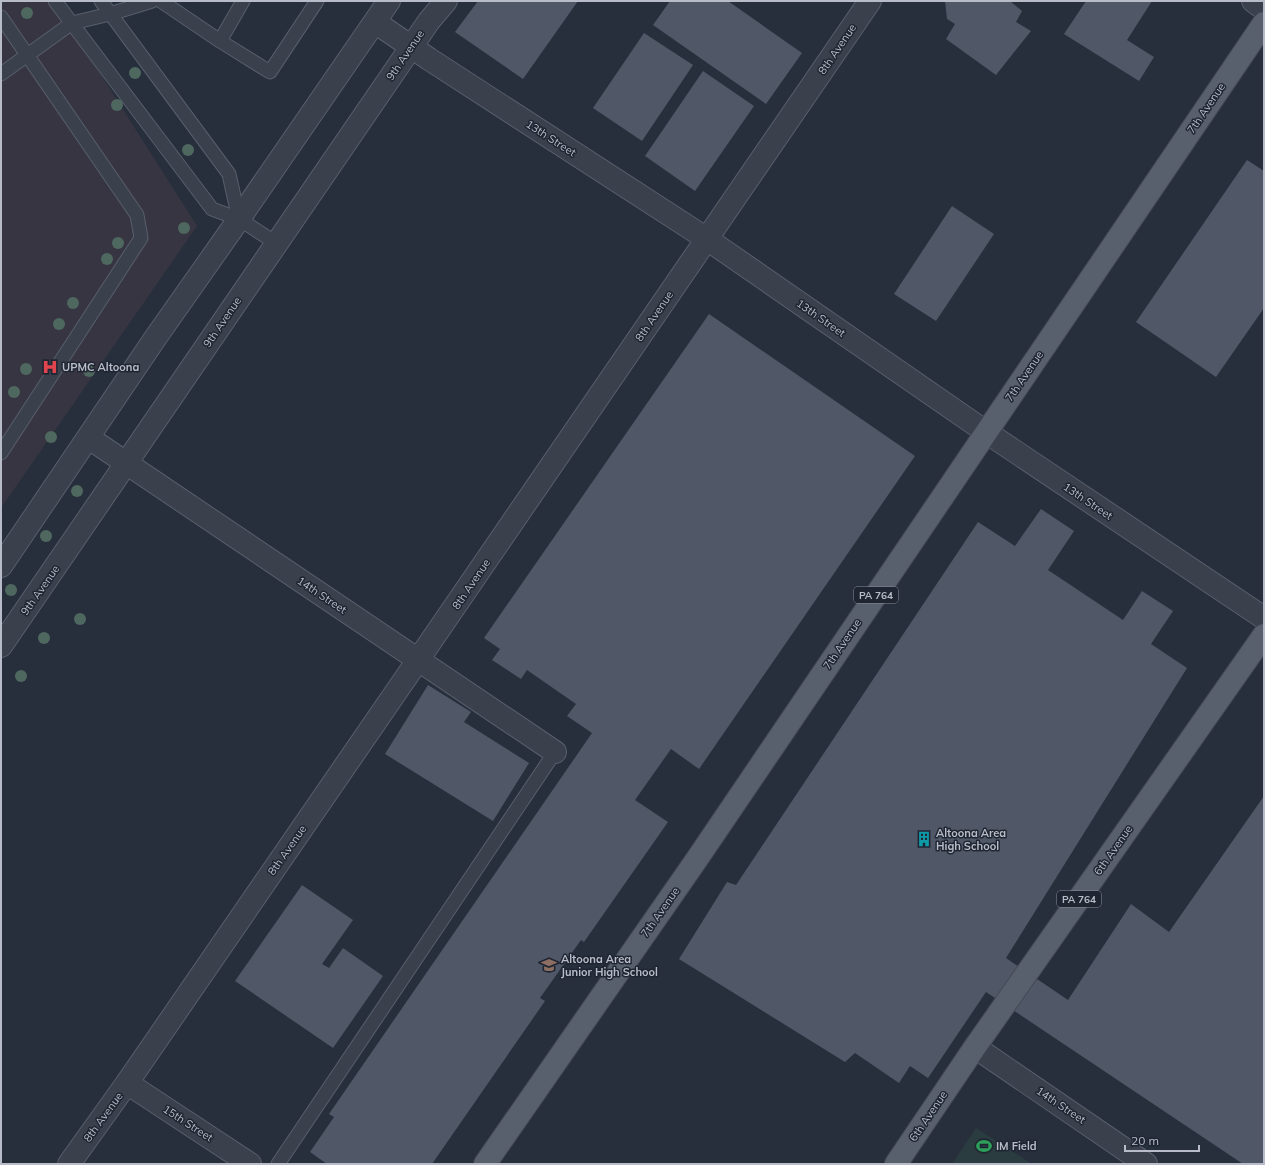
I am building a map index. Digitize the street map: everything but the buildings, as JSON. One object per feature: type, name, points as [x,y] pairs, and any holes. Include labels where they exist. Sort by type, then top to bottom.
[{"type":"main road","name":"7th Avenue","points":[[485,1164],[701,852],[1264,23]]},
{"type":"main road","name":"6th Avenue","points":[[896,1164],[975,1047],[1264,635]]},
{"type":"street","points":[[1,566],[156,337],[240,219],[389,1]]},
{"type":"street","name":"9th Avenue","points":[[1,646],[127,464],[428,21],[446,1]]},
{"type":"street","name":"8th Avenue","points":[[69,1164],[127,1083],[870,1]]},
{"type":"street","points":[[1253,1],[1264,9]]},
{"type":"street","name":"13th Street","points":[[375,22],[411,47],[707,238],[986,432],[1264,618]]},
{"type":"street","name":"14th Street","points":[[89,438],[555,752]]},
{"type":"street","name":"14th Street","points":[[975,1047],[1146,1164]]},
{"type":"street","name":"15th Street","points":[[127,1083],[250,1164]]},
{"type":"lane","points":[[55,1],[212,208],[240,219],[276,243]]},
{"type":"lane","points":[[101,1],[229,174],[240,219]]},
{"type":"lane","points":[[1,74],[72,23],[110,14],[152,1]]},
{"type":"lane","points":[[161,1],[220,41],[270,72],[317,1]]},
{"type":"lane","points":[[220,41],[243,1]]},
{"type":"lane","points":[[1,17],[28,54],[137,215],[141,238],[1,453]]},
{"type":"lane","points":[[278,1164],[555,752]]},
{"type":"shaded area","name":"UPMC Altoona","points":[[1,1],[54,1],[197,226],[1,508]]},
{"type":"shaded area","name":"IM Field","points":[[976,1128],[1032,1164],[952,1164]]},
{"type":"place","name":"UPMC Altoona","points":[[50,367]]},
{"type":"place","name":"Altoona Area High School","points":[[924,839]]},
{"type":"place","name":"Altoona Area Junior High School","points":[[549,965]]},
{"type":"place","name":"IM Field","points":[[984,1146]]}]
